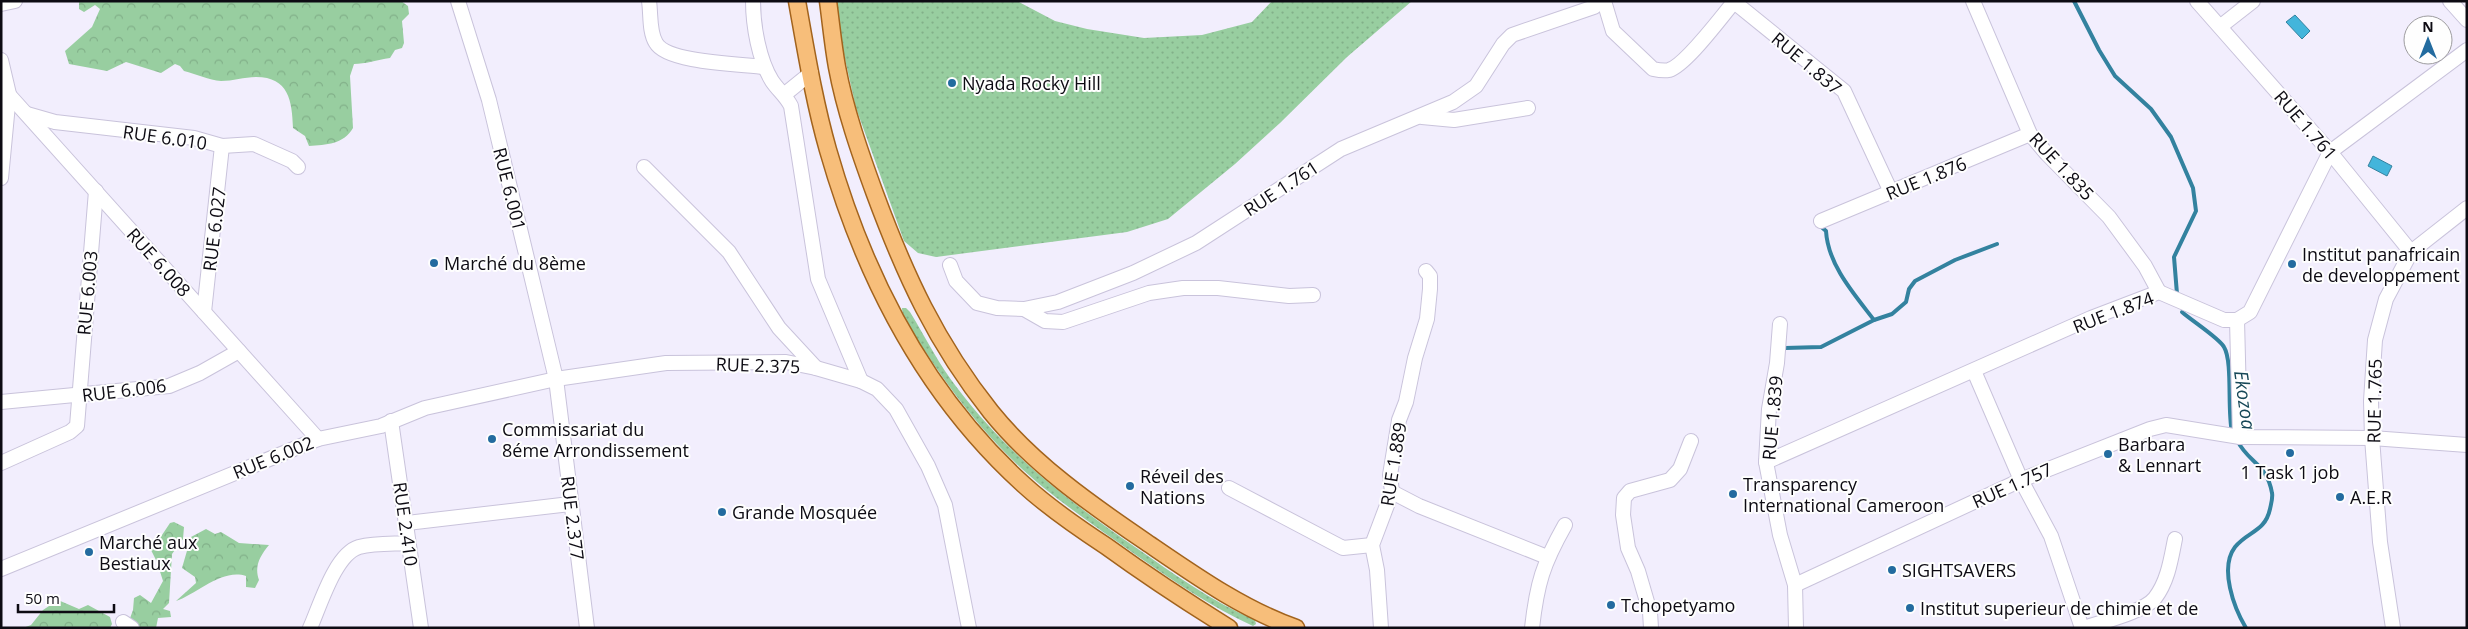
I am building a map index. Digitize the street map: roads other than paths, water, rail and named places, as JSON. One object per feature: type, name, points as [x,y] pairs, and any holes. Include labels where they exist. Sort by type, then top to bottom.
[{"type":"main road","points":[[796,1],[810,74],[828,149],[844,199],[873,273],[910,347],[943,397],[987,448],[1023,485],[1124,559],[1179,597],[1229,628]]},
{"type":"main road","points":[[828,1],[837,67],[861,156],[908,279],[936,334],[992,413],[1023,446],[1062,481],[1196,576],[1251,608],[1267,620],[1295,628]]},
{"type":"street","points":[[1,4],[15,1]]},
{"type":"street","name":"RUE 6.001","points":[[458,1],[489,100],[556,379]]},
{"type":"street","points":[[649,1],[652,33],[656,44],[665,52],[682,57],[764,66]]},
{"type":"street","points":[[753,1],[753,13],[764,66],[773,83],[785,94],[791,106],[818,278],[861,380]]},
{"type":"street","points":[[1603,1],[1613,30],[1619,38],[1653,69],[1660,70],[1670,70],[1682,62],[1733,2]]},
{"type":"street","name":"RUE 1.761","points":[[950,265],[956,281],[976,304],[997,308],[1024,309],[1058,302],[1133,273],[1196,243],[1341,150],[1453,102],[1476,86],[1503,44],[1512,35],[1594,7],[1603,1]]},
{"type":"street","name":"RUE 1.835","points":[[1973,1],[2030,134],[2046,154],[2109,217],[2145,266],[2159,292]]},
{"type":"street","name":"RUE 1.761","points":[[2197,1],[2330,152],[2411,252]]},
{"type":"street","points":[[2221,26],[2253,1]]},
{"type":"street","points":[[2450,1],[2467,20]]},
{"type":"street","name":"RUE 1.837","points":[[1733,2],[1844,92],[1891,192]]},
{"type":"street","points":[[2240,437],[2237,320],[2250,312],[2330,152],[2467,50]]},
{"type":"street","points":[[1,60],[5,90],[1,178]]},
{"type":"street","points":[[785,94],[810,74]]},
{"type":"street","name":"RUE 6.008","points":[[5,90],[318,439]]},
{"type":"street","points":[[1419,117],[1454,120],[1528,108]]},
{"type":"street","name":"RUE 6.010","points":[[27,114],[55,122],[194,138],[222,146],[254,144],[292,161],[298,167]]},
{"type":"street","name":"RUE 1.876","points":[[1821,221],[2030,134]]},
{"type":"street","name":"RUE 6.027","points":[[204,312],[222,146]]},
{"type":"street","points":[[644,167],[729,252],[779,328],[816,368]]},
{"type":"street","name":"RUE 6.003","points":[[1,463],[70,432],[76,426],[79,417],[78,396],[96,191]]},
{"type":"street","name":"RUE 1.765","points":[[2393,628],[2380,542],[2372,438],[2371,401],[2375,340],[2386,299],[2411,252],[2467,208]]},
{"type":"street","name":"RUE 1.889","points":[[1372,545],[1392,492],[1390,475],[1399,420],[1406,402],[1415,358],[1427,319],[1430,276],[1426,271]]},
{"type":"street","points":[[1024,309],[1045,322],[1063,322],[1149,293],[1183,288],[1218,288],[1289,296],[1313,295]]},
{"type":"street","name":"RUE 1.874","points":[[1766,462],[2091,318],[2159,292],[2224,320],[2237,320]]},
{"type":"street","name":"RUE 1.839","points":[[1780,324],[1777,362],[1769,410],[1766,462],[1780,535],[1794,585],[1796,628]]},
{"type":"street","name":"RUE 6.006","points":[[1,402],[169,386],[200,373],[239,351]]},
{"type":"street","name":"RUE 2.375","points":[[556,379],[666,363],[786,362],[861,380],[877,389],[896,409],[928,466],[945,505],[969,628]]},
{"type":"street","points":[[1974,371],[2021,480],[2051,536],[2083,628],[2141,608],[2154,599],[2167,574],[2175,539]]},
{"type":"street","name":"RUE 6.002","points":[[1,569],[318,439],[381,426],[425,408],[556,379]]},
{"type":"street","name":"RUE 2.377","points":[[556,379],[570,504],[587,628]]},
{"type":"street","name":"RUE 2.410","points":[[391,421],[421,628]]},
{"type":"street","name":"RUE 1.757","points":[[1794,585],[2021,480],[2150,429],[2166,425],[2240,437],[2372,438],[2467,445]]},
{"type":"street","points":[[1651,628],[1650,612],[1641,579],[1628,548],[1623,515],[1624,498],[1630,491],[1670,480],[1680,469],[1691,441]]},
{"type":"street","points":[[1229,488],[1343,548],[1372,545],[1377,570],[1382,628]]},
{"type":"street","points":[[1392,492],[1419,506],[1546,557]]},
{"type":"street","points":[[407,523],[570,504]]},
{"type":"street","points":[[1532,628],[1540,579],[1546,557],[1565,525]]},
{"type":"street","points":[[310,628],[339,562],[348,552],[359,547],[409,543]]},
{"type":"water","points":[[2295,15],[2310,31],[2302,39],[2286,22]]},
{"type":"water","points":[[2373,156],[2392,166],[2387,176],[2368,166]]},
{"type":"waterway","name":"Ekozoa","points":[[2074,1],[2099,50],[2115,76],[2151,109],[2171,137],[2193,188],[2196,211],[2174,257],[2177,294]]},
{"type":"waterway","points":[[1818,224],[1826,231],[1832,256],[1843,278],[1874,320]]},
{"type":"waterway","points":[[1785,348],[1821,347],[1874,320],[1892,314],[1906,302],[1909,289],[1915,281],[1955,260],[1997,244]]},
{"type":"waterway","name":"Ekozoa","points":[[2182,312],[2221,343],[2227,354],[2232,432]]},
{"type":"waterway","name":"Ekozoa","points":[[2237,440],[2241,448],[2266,475],[2270,483],[2272,495],[2268,517],[2260,527],[2235,547],[2230,556],[2228,566],[2228,577],[2233,599],[2246,628]]},
{"type":"place","name":"Nyada Rocky Hill","points":[[952,83]]},
{"type":"place","name":"Marché du 8ème","points":[[434,263]]},
{"type":"place","name":"Institut panafricain de developpement","points":[[2292,264]]},
{"type":"place","name":"Commissariat du 8éme Arrondissement","points":[[492,439]]},
{"type":"place","name":"1 Task 1 job","points":[[2290,453]]},
{"type":"place","name":"Barbara & Lennart","points":[[2108,454]]},
{"type":"place","name":"Réveil des Nations","points":[[1130,486]]},
{"type":"place","name":"Transparency International Cameroon","points":[[1733,494]]},
{"type":"place","name":"A.E.R","points":[[2340,497]]},
{"type":"place","name":"Grande Mosquée","points":[[722,512]]},
{"type":"place","name":"Marché aux Bestiaux","points":[[89,552]]},
{"type":"place","name":"SIGHTSAVERS","points":[[1892,570]]},
{"type":"place","name":"Tchopetyamo","points":[[1611,605]]},
{"type":"place","name":"Institut superieur de chimie et de","points":[[1910,608]]}]
